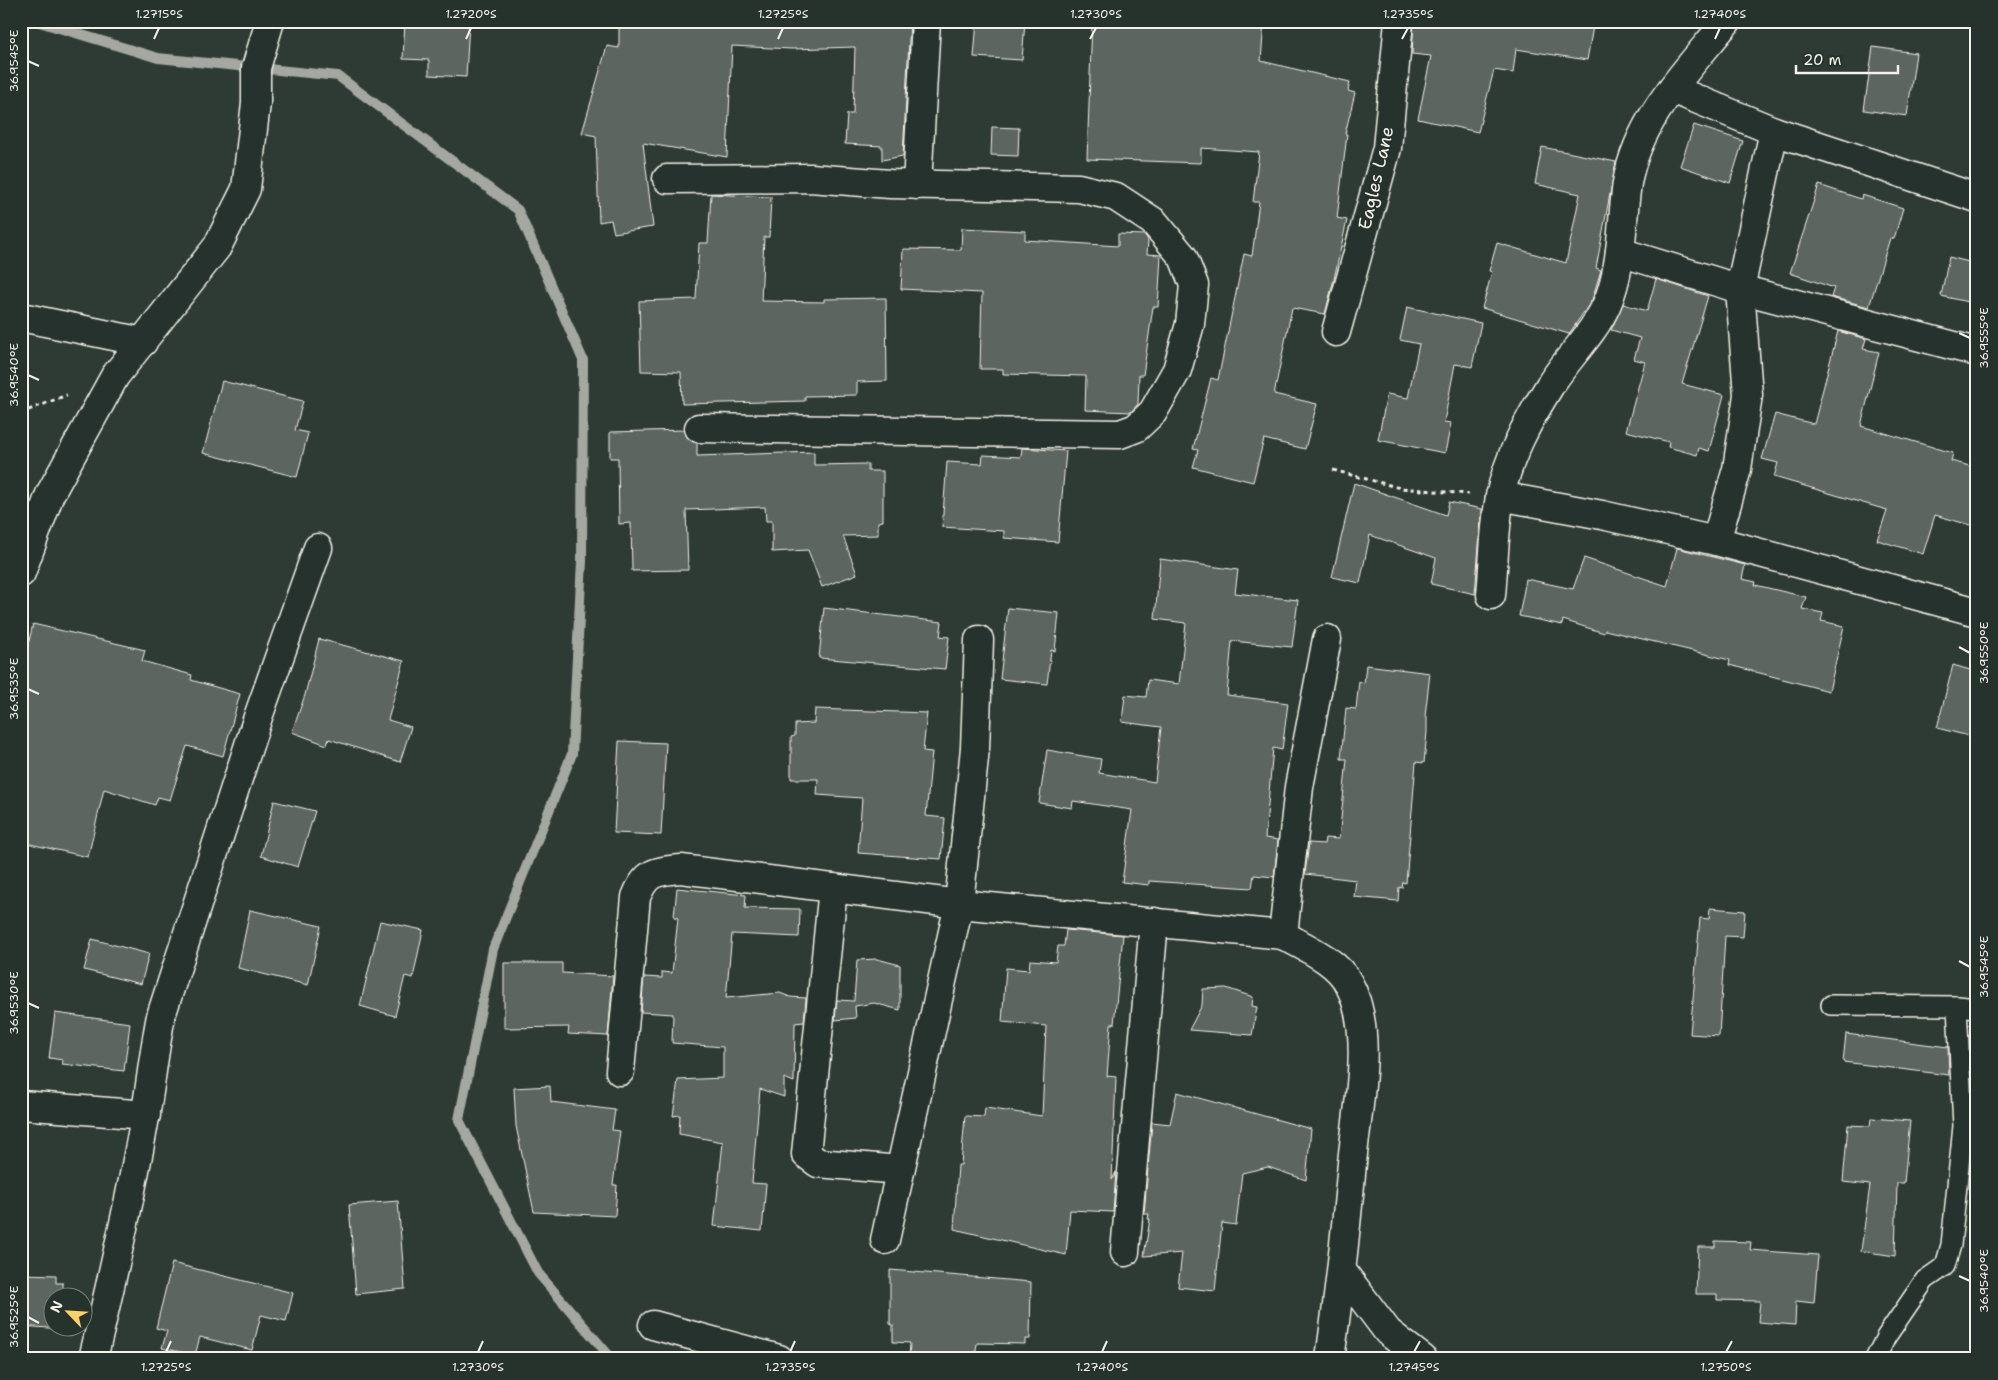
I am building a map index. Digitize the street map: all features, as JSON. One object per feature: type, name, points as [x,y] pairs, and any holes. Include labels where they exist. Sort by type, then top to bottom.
[{"type":"street","points":[[21,573],[50,494],[115,376],[217,247],[246,189],[256,103],[256,68],[270,21]]},
{"type":"street","points":[[917,185],[926,21]]},
{"type":"street","name":"Eagles Lane","points":[[1336,332],[1387,148],[1399,21]]},
{"type":"street","points":[[1492,595],[1500,496],[1514,451],[1550,386],[1593,327],[1606,305],[1620,252],[1628,183],[1638,144],[1654,112],[1727,21]]},
{"type":"street","points":[[1672,89],[1774,131],[1977,198]]},
{"type":"street","points":[[1716,541],[1737,469],[1748,395],[1740,289],[1774,131]]},
{"type":"street","points":[[667,179],[810,178],[917,185],[1080,188],[1116,197],[1154,222],[1183,257],[1194,285],[1190,324],[1177,370],[1153,412],[1136,428],[1120,434],[699,428]]},
{"type":"street","points":[[1620,252],[1740,289],[1977,352]]},
{"type":"street","points":[[21,317],[143,342]]},
{"type":"street","points":[[1500,496],[1602,515],[1716,541],[1977,612]]},
{"type":"street","points":[[93,1359],[146,1116],[153,1054],[161,1016],[258,717],[318,548]]},
{"type":"street","points":[[1283,935],[1299,787],[1327,639]]},
{"type":"street","points":[[885,1240],[958,904],[975,748],[979,640]]},
{"type":"street","points":[[620,1071],[636,897],[642,884],[655,872],[681,869],[958,904],[1283,935],[1328,961],[1348,983],[1360,1018],[1362,1058],[1342,1270],[1330,1359]]},
{"type":"street","points":[[833,888],[806,1154],[818,1162],[900,1170]]},
{"type":"street","points":[[1124,1252],[1154,922]]},
{"type":"street","points":[[21,1104],[146,1116]]},
{"type":"street","points":[[1342,1270],[1388,1332],[1424,1359]]},
{"type":"street","points":[[653,1325],[780,1359]]},
{"type":"lane","points":[[1831,1004],[1977,1008]]},
{"type":"lane","points":[[1875,1359],[1886,1337],[1925,1280],[1945,1266],[1951,1245],[1963,1126],[1957,1006]]},
{"type":"path","points":[[1332,470],[1400,488],[1500,496]]},
{"type":"building","points":[[405,21],[469,21],[466,77],[429,75],[429,60],[403,59]]},
{"type":"building","points":[[619,21],[910,21],[903,156],[882,160],[882,146],[845,144],[847,114],[853,114],[855,47],[792,49],[732,46],[727,157],[643,143],[653,227],[614,233],[611,220],[599,222],[596,136],[582,133],[607,46],[619,48]]},
{"type":"building","points":[[977,21],[1025,21],[1022,60],[974,57]]},
{"type":"building","points":[[1092,21],[1264,21],[1261,61],[1350,82],[1348,91],[1355,93],[1345,134],[1347,134],[1337,218],[1347,220],[1325,314],[1292,308],[1274,394],[1317,404],[1305,449],[1264,439],[1253,482],[1193,467],[1198,450],[1193,449],[1211,378],[1218,380],[1244,254],[1252,256],[1259,202],[1253,202],[1259,152],[1201,148],[1201,163],[1087,159]]},
{"type":"building","points":[[1414,21],[1594,21],[1587,60],[1516,49],[1513,73],[1494,70],[1478,132],[1418,119],[1431,56],[1412,54]]},
{"type":"building","points":[[1873,47],[1916,53],[1907,116],[1864,110]]},
{"type":"building","points":[[1694,125],[1743,141],[1730,183],[1680,166]]},
{"type":"building","points":[[992,127],[1019,128],[1018,156],[991,155]]},
{"type":"building","points":[[1542,147],[1616,162],[1596,268],[1601,270],[1592,300],[1569,334],[1482,308],[1492,272],[1489,271],[1497,243],[1566,263],[1580,194],[1535,184]]},
{"type":"building","points":[[1819,185],[1861,199],[1862,195],[1903,208],[1894,239],[1890,238],[1869,307],[1831,297],[1834,288],[1790,273]]},
{"type":"building","points":[[711,194],[771,197],[769,237],[764,237],[761,301],[824,302],[824,299],[886,298],[887,381],[857,382],[857,395],[805,396],[805,401],[682,404],[681,372],[641,371],[639,301],[696,299],[699,243],[708,243]]},
{"type":"building","points":[[962,228],[1025,231],[1025,240],[1118,246],[1118,234],[1145,235],[1148,240],[1147,254],[1161,255],[1158,307],[1153,307],[1143,375],[1139,375],[1138,404],[1131,412],[1085,410],[1086,376],[1003,374],[1003,369],[980,369],[982,293],[901,289],[903,249],[961,250]]},
{"type":"building","points":[[1949,257],[1977,264],[1977,304],[1941,296]]},
{"type":"building","points":[[1656,279],[1708,296],[1682,384],[1724,395],[1709,451],[1699,448],[1697,455],[1668,447],[1669,442],[1626,431],[1645,362],[1634,359],[1640,338],[1611,330],[1623,304],[1647,311]]},
{"type":"building","points":[[1407,307],[1481,323],[1472,367],[1455,364],[1444,422],[1451,423],[1445,453],[1378,440],[1387,394],[1408,398],[1419,344],[1400,340]]},
{"type":"building","points":[[1838,331],[1866,339],[1863,349],[1879,352],[1861,426],[1953,453],[1951,461],[1977,468],[1977,527],[1935,515],[1923,554],[1877,540],[1887,510],[1774,477],[1778,463],[1762,459],[1775,414],[1814,424]]},
{"type":"building","points":[[222,381],[303,401],[295,430],[308,433],[297,477],[203,453]]},
{"type":"building","points":[[684,430],[691,441],[697,443],[697,456],[814,452],[814,465],[868,464],[868,471],[883,471],[883,521],[878,522],[878,535],[843,536],[857,574],[822,587],[808,550],[772,552],[772,521],[766,521],[765,507],[686,510],[688,570],[632,571],[631,523],[619,524],[618,458],[610,458],[610,432]]},
{"type":"building","points":[[1022,448],[1066,451],[1058,542],[1004,538],[1004,531],[942,527],[947,462],[982,464],[983,455],[1021,457]]},
{"type":"building","points":[[1354,483],[1446,515],[1449,502],[1482,509],[1475,594],[1431,584],[1436,558],[1370,535],[1360,583],[1332,577]]},
{"type":"building","points":[[1677,548],[1745,565],[1742,579],[1756,582],[1755,585],[1806,597],[1802,609],[1823,613],[1821,621],[1844,626],[1829,691],[1729,665],[1730,660],[1605,630],[1604,633],[1563,620],[1562,625],[1519,616],[1526,579],[1573,589],[1584,558],[1667,586]]},
{"type":"building","points":[[1160,559],[1238,570],[1235,593],[1298,600],[1292,647],[1232,641],[1227,695],[1288,703],[1282,750],[1273,748],[1265,838],[1278,840],[1274,877],[1254,875],[1252,888],[1149,881],[1149,885],[1122,882],[1132,810],[1073,801],[1072,808],[1039,803],[1047,750],[1101,759],[1099,773],[1155,782],[1161,727],[1122,722],[1125,695],[1146,697],[1148,680],[1179,684],[1186,623],[1155,619]]},
{"type":"building","points":[[824,608],[942,622],[940,636],[949,637],[945,669],[819,658]]},
{"type":"building","points":[[1008,608],[1059,613],[1055,651],[1051,650],[1047,684],[1000,679]]},
{"type":"building","points":[[33,624],[145,650],[142,661],[192,675],[191,680],[240,694],[223,756],[187,746],[170,800],[158,797],[155,805],[104,789],[88,857],[21,842],[21,675]]},
{"type":"building","points":[[319,639],[404,661],[388,720],[411,727],[400,762],[329,739],[327,745],[292,732],[305,695]]},
{"type":"building","points":[[1366,665],[1430,673],[1425,716],[1427,716],[1427,732],[1424,763],[1416,762],[1406,883],[1403,882],[1402,888],[1399,887],[1398,901],[1354,897],[1356,880],[1305,874],[1309,843],[1324,844],[1325,838],[1339,839],[1347,759],[1341,759],[1346,708],[1356,709],[1359,681],[1364,683]]},
{"type":"building","points":[[1953,665],[1977,672],[1977,738],[1937,728]]},
{"type":"building","points":[[815,709],[927,713],[923,751],[932,752],[926,816],[945,818],[941,859],[858,853],[862,798],[817,795],[818,779],[791,779],[791,737],[795,736],[795,724],[814,723]]},
{"type":"building","points":[[619,741],[666,743],[661,835],[614,833]]},
{"type":"building","points":[[274,801],[315,811],[298,867],[261,856]]},
{"type":"building","points":[[677,888],[746,895],[745,908],[800,909],[799,937],[732,934],[726,998],[780,993],[790,997],[806,998],[804,1022],[795,1023],[794,1082],[784,1078],[784,1097],[760,1089],[752,1183],[766,1184],[762,1231],[714,1226],[723,1142],[679,1134],[680,1115],[673,1116],[678,1080],[723,1078],[723,1047],[672,1043],[673,1014],[641,1012],[644,977],[662,978],[662,972],[672,973],[678,918],[674,917]]},
{"type":"building","points":[[1710,908],[1745,911],[1743,937],[1725,936],[1719,1036],[1690,1034],[1700,918],[1709,919]]},
{"type":"building","points":[[250,910],[321,926],[308,985],[238,968]]},
{"type":"building","points":[[380,921],[423,930],[413,978],[405,976],[395,1016],[360,1006]]},
{"type":"building","points":[[1066,930],[1123,935],[1114,1024],[1111,1024],[1107,1076],[1116,1077],[1112,1180],[1116,1172],[1113,1212],[1070,1210],[1066,1255],[954,1229],[958,1165],[961,1165],[965,1116],[984,1117],[985,1108],[1042,1116],[1046,1026],[1002,1022],[1006,968],[1029,970],[1030,960],[1056,962],[1058,946],[1064,946]]},
{"type":"building","points":[[92,939],[149,954],[141,984],[84,970]]},
{"type":"building","points":[[877,959],[900,965],[900,1010],[874,1003],[855,1006],[856,1018],[835,1020],[837,1000],[854,1001],[857,960]]},
{"type":"building","points":[[504,963],[562,963],[562,973],[613,976],[608,1036],[568,1034],[569,1027],[504,1028]]},
{"type":"building","points":[[1226,988],[1253,997],[1252,1006],[1257,1007],[1252,1035],[1189,1030],[1202,1005],[1203,989]]},
{"type":"building","points":[[55,1013],[130,1023],[124,1071],[62,1064],[63,1060],[49,1058]]},
{"type":"building","points":[[1846,1034],[1948,1047],[1949,1075],[1843,1062]]},
{"type":"building","points":[[550,1086],[551,1102],[615,1110],[612,1130],[620,1131],[613,1185],[617,1185],[615,1216],[534,1212],[516,1126],[514,1088]]},
{"type":"building","points":[[1177,1092],[1311,1129],[1306,1180],[1268,1167],[1242,1173],[1236,1225],[1222,1223],[1215,1291],[1178,1287],[1182,1253],[1144,1256],[1150,1219],[1148,1219],[1149,1214],[1144,1214],[1152,1122],[1170,1124]]},
{"type":"building","points":[[1871,1118],[1910,1121],[1904,1183],[1897,1183],[1895,1256],[1861,1251],[1870,1185],[1843,1182],[1848,1125],[1870,1126]]},
{"type":"building","points":[[398,1201],[405,1289],[356,1294],[349,1205]]},
{"type":"building","points":[[1715,1241],[1751,1242],[1750,1250],[1818,1255],[1814,1303],[1796,1301],[1795,1325],[1758,1322],[1760,1301],[1717,1300],[1717,1294],[1696,1294],[1698,1247],[1715,1247]]},
{"type":"building","points":[[172,1263],[293,1293],[286,1321],[261,1315],[252,1350],[200,1337],[195,1355],[162,1348],[167,1331],[156,1328]]},
{"type":"building","points":[[890,1270],[1031,1282],[1030,1339],[1025,1339],[1025,1344],[977,1343],[975,1359],[909,1359],[910,1343],[893,1342],[893,1325],[890,1324]]},
{"type":"building","points":[[21,1274],[56,1275],[56,1283],[63,1283],[63,1288],[42,1288],[42,1328],[21,1326]]},
{"type":"waterway","points":[[36,21],[158,58],[338,76],[518,210],[583,360],[582,561],[572,754],[493,949],[459,1120],[538,1273],[612,1359]]}]
